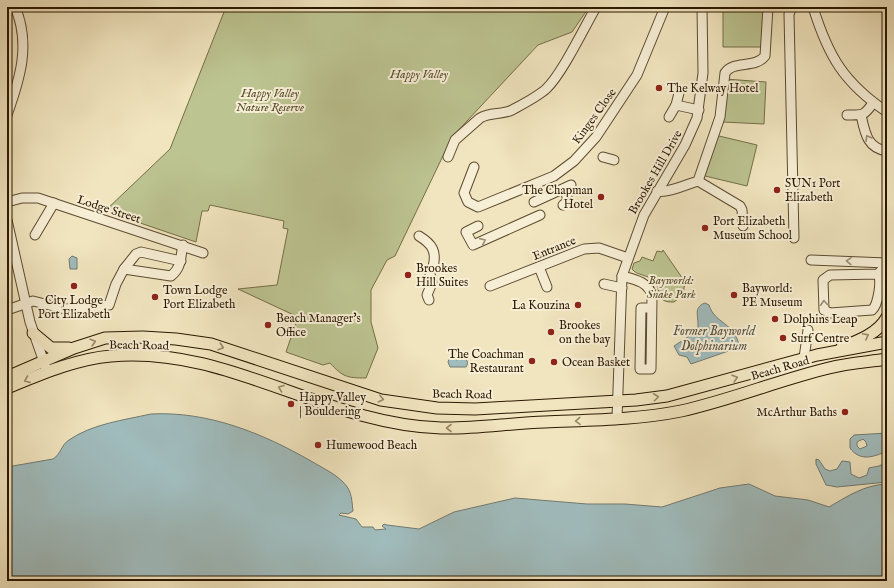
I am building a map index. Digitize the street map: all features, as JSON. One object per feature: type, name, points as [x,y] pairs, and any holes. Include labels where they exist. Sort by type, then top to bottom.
[{"type":"main road","points":[[816,355],[844,346],[870,334],[880,326],[887,317]]},
{"type":"main road","points":[[33,333],[51,348],[74,348]]},
{"type":"main road","name":"Beach Road","points":[[7,377],[74,348],[105,338],[176,338],[211,344],[381,400],[437,408],[475,409],[617,400],[682,393],[816,355],[887,342]]},
{"type":"main road","name":"Beach Road","points":[[7,388],[47,372],[109,356],[137,355],[171,358],[206,364],[265,382],[324,404],[366,417],[425,427],[461,428],[544,422],[617,419],[658,415],[694,408],[830,367],[887,359]]},
{"type":"main road","points":[[778,366],[783,380]]},
{"type":"street","points":[[7,115],[18,84],[24,54],[23,29],[15,7]]},
{"type":"street","points":[[448,157],[455,140],[480,118],[512,110],[546,89],[563,64],[596,7]]},
{"type":"street","name":"Kinges Close","points":[[474,167],[464,193],[468,202],[478,207],[545,180],[566,168],[596,137],[629,88],[644,61],[665,7]]},
{"type":"street","name":"Brookes Hill Drive","points":[[617,419],[622,276],[638,227],[657,191],[693,130],[699,110],[703,73],[702,7]]},
{"type":"street","points":[[698,181],[713,131],[720,117],[725,73],[730,68],[758,62],[765,56],[768,7]]},
{"type":"street","points":[[792,7],[789,14],[794,238]]},
{"type":"street","points":[[813,7],[820,30],[837,65],[854,86],[873,103],[887,112]]},
{"type":"street","points":[[669,117],[676,105],[679,93]]},
{"type":"street","points":[[847,115],[861,115],[866,112],[873,103]]},
{"type":"street","points":[[676,105],[699,110]]},
{"type":"street","points":[[861,115],[865,135],[870,143],[880,150],[887,152]]},
{"type":"street","points":[[603,157],[614,160]]},
{"type":"street","points":[[657,191],[664,192],[698,181],[740,206],[742,210],[743,226]]},
{"type":"street","points":[[534,202],[568,187],[568,202],[562,205]]},
{"type":"street","name":"Lodge Street","points":[[7,202],[30,197],[54,203],[183,245],[203,253]]},
{"type":"street","points":[[35,235],[54,203]]},
{"type":"street","points":[[478,226],[466,232],[473,245],[540,216]]},
{"type":"street","points":[[7,220],[33,333],[47,372]]},
{"type":"street","points":[[419,236],[430,242],[433,248],[435,261],[432,271],[432,283],[427,296],[429,300]]},
{"type":"street","points":[[124,269],[167,277],[172,275],[177,270],[181,261],[183,245]]},
{"type":"street","name":"Entrance","points":[[490,286],[584,249],[594,248],[609,250],[628,258]]},
{"type":"street","points":[[7,310],[25,302],[40,302],[65,308],[110,305],[116,284],[124,269],[136,254],[141,252],[181,261]]},
{"type":"street","points":[[811,260],[887,264]]},
{"type":"street","points":[[878,274],[880,278],[875,307],[872,310],[830,313],[824,310],[824,278],[830,275],[878,274],[887,264]]},
{"type":"street","points":[[539,267],[548,287]]},
{"type":"street","points":[[622,276],[636,280],[648,287],[652,293],[652,308],[651,369],[640,369],[641,308],[652,308]]},
{"type":"street","points":[[604,284],[622,288]]},
{"type":"street","points":[[804,358],[808,330]]},
{"type":"green space","points":[[226,7],[589,7],[572,32],[538,45],[452,137],[395,256],[387,260],[371,290],[371,322],[378,348],[366,378],[346,376],[330,363],[323,365],[286,352],[298,317],[238,289],[277,285],[288,229],[283,228],[284,221],[210,205],[208,211],[202,211],[196,242],[105,211],[170,149]]},
{"type":"green space","points":[[723,7],[765,7],[764,47],[723,47]]},
{"type":"green space","points":[[725,79],[766,82],[764,124],[723,122]]},
{"type":"green space","points":[[715,135],[757,145],[747,186],[705,176]]},
{"type":"green space","name":"Bayworld: Snake Park","points":[[663,250],[685,282],[683,295],[674,302],[668,302],[661,298],[654,281],[632,269],[634,263],[640,261],[642,257],[653,261],[657,251],[662,252]]},
{"type":"water","points":[[72,256],[77,258],[77,269],[70,269],[69,259]]},
{"type":"water","name":"Former Bayworld Dolphinarium","points":[[705,303],[709,305],[716,316],[729,327],[737,337],[739,345],[737,348],[691,364],[687,357],[679,355],[674,346],[697,331],[697,311],[701,305]]},
{"type":"water","points":[[450,357],[453,357],[456,360],[463,357],[468,363],[466,367],[450,367],[448,362]]},
{"type":"water","points":[[151,414],[193,416],[214,420],[273,441],[340,479],[348,488],[351,496],[353,511],[348,514],[341,513],[339,515],[356,519],[362,527],[373,527],[375,530],[386,529],[382,526],[384,524],[419,529],[454,512],[515,498],[587,504],[625,504],[662,507],[720,488],[749,484],[775,496],[808,500],[829,507],[850,495],[871,486],[887,484],[887,581],[7,581],[7,467],[53,459],[58,455],[66,442],[88,430],[108,423]]},
{"type":"water","points":[[887,433],[887,451],[867,457],[858,455],[850,448],[850,439],[854,435]],"holes":[[[863,439],[867,446],[860,449],[857,446],[857,442]]]},
{"type":"water","points":[[816,459],[819,460],[825,469],[830,471],[837,469],[842,461],[850,462],[851,474],[859,478],[867,475],[869,468],[879,466],[887,462],[887,482],[837,487],[826,485],[816,464]]},
{"type":"place","name":"The Kelway Hotel","points":[[659,88]]},
{"type":"place","name":"SUN1 Port Elizabeth","points":[[777,190]]},
{"type":"place","name":"The Chapman Hotel","points":[[601,197]]},
{"type":"place","name":"Port Elizabeth Museum School","points":[[705,228]]},
{"type":"place","name":"Brookes Hill Suites","points":[[408,275]]},
{"type":"place","name":"City Lodge Port Elizabeth","points":[[74,286]]},
{"type":"place","name":"Bayworld: PE Museum","points":[[734,295]]},
{"type":"place","name":"Town Lodge Port Elizabeth","points":[[155,297]]},
{"type":"place","name":"La Kouzina","points":[[578,305]]},
{"type":"place","name":"Dolphins Leap","points":[[775,319]]},
{"type":"place","name":"Beach Manager's Office","points":[[268,325]]},
{"type":"place","name":"Brookes on the bay","points":[[551,332]]},
{"type":"place","name":"Surf Centre","points":[[783,338]]},
{"type":"place","name":"The Coachman Restaurant","points":[[532,361]]},
{"type":"place","name":"Ocean Basket","points":[[554,362]]},
{"type":"place","name":"Happy Valley | Bouldering","points":[[291,404]]},
{"type":"place","name":"McArthur Baths","points":[[845,412]]},
{"type":"place","name":"Humewood Beach","points":[[318,445]]},
{"type":"park label","name":"Happy Valley","points":[[419,74]]},
{"type":"park label","name":"Happy Valley Nature Reserve","points":[[270,100]]}]
